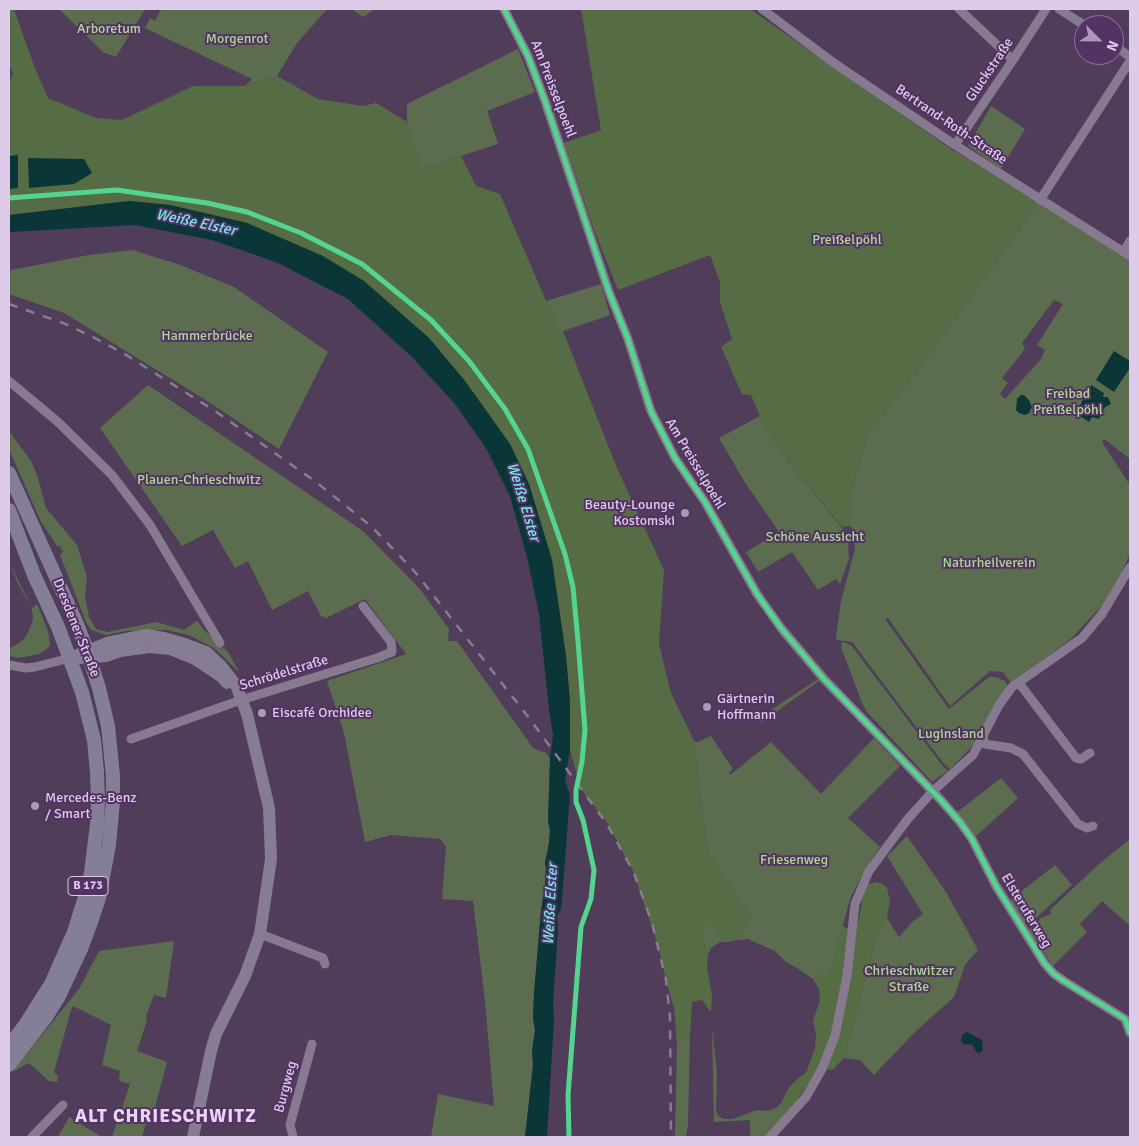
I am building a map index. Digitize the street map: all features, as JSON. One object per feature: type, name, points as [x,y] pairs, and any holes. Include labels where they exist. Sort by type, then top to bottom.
[{"type":"main road","name":"Dresdener Straße","points":[[9,473],[88,654],[99,688],[108,726],[112,760],[113,801],[105,868],[91,922],[71,973],[46,1017],[9,1065]]},
{"type":"main road","name":"B 173","points":[[9,1046],[40,1003],[64,958],[80,915],[91,873],[97,824],[97,772],[94,740],[86,708],[70,658],[10,512]]},
{"type":"main road","points":[[70,658],[88,654],[116,640],[146,635],[178,642],[206,652],[221,666],[236,685],[247,714],[269,808],[271,858],[260,934],[245,976],[216,1034],[193,1137]]},
{"type":"street","name":"Am Preisselpoehl","points":[[504,9],[528,56],[609,292],[628,339],[651,411],[675,458],[705,502],[757,594],[781,628],[824,679],[933,791]]},
{"type":"street","name":"Bertrand-Roth-Straße","points":[[762,9],[834,63],[955,146],[1127,254]]},
{"type":"street","points":[[958,9],[1013,60]]},
{"type":"street","name":"Gluckstraße","points":[[955,146],[1046,9]]},
{"type":"street","points":[[1059,9],[1074,19]]},
{"type":"street","points":[[1040,200],[1130,61]]},
{"type":"street","points":[[1127,254],[1130,241]]},
{"type":"street","points":[[9,381],[58,422],[112,475],[150,525],[220,643]]},
{"type":"street","points":[[770,1137],[806,1097],[822,1069],[835,1036],[848,976],[855,904],[869,870],[881,852],[933,791],[973,755],[984,731],[1012,687],[1082,638],[1102,614],[1130,567]]},
{"type":"street","name":"Schrödelstraße","points":[[131,739],[241,700],[392,652],[391,642],[363,606]]},
{"type":"street","points":[[9,666],[36,667],[70,658]]},
{"type":"street","points":[[1018,684],[1076,758],[1080,759],[1090,753]]},
{"type":"street","points":[[984,731],[982,739],[986,744],[1011,748],[1022,754],[1078,824],[1087,828],[1093,826]]},
{"type":"street","name":"Elsteruferweg","points":[[933,791],[972,839],[996,886],[1045,964],[1064,981],[1127,1017],[1130,1033]]},
{"type":"street","points":[[260,934],[324,958],[325,964]]},
{"type":"street","name":"Burgweg","points":[[293,1137],[290,1125],[312,1044]]},
{"type":"street","points":[[32,1137],[63,1105]]},
{"type":"green space","points":[[9,9],[14,9],[34,66],[48,98],[96,118],[122,120],[193,86],[245,86],[277,76],[318,99],[363,106],[376,103],[407,122],[420,169],[461,156],[476,186],[500,194],[559,331],[563,331],[617,468],[664,570],[659,644],[671,693],[694,741],[707,850],[752,919],[743,928],[737,940],[728,942],[720,937],[715,929],[704,924],[702,930],[705,949],[708,954],[707,968],[712,995],[711,1012],[702,1000],[692,1002],[690,1035],[688,1039],[680,1039],[677,1034],[674,1008],[659,949],[634,873],[608,824],[581,789],[570,750],[570,702],[566,656],[552,560],[529,484],[510,444],[465,381],[429,338],[364,281],[247,223],[170,205],[129,201],[9,215],[9,84],[13,73],[9,64]]},
{"type":"green space","name":"Arboretum","points":[[59,9],[145,9],[116,57],[103,52]]},
{"type":"green space","name":"Morgenrot","points":[[161,9],[327,9],[297,43],[277,76],[245,86],[252,79],[145,28],[150,18],[155,21]]},
{"type":"green space","points":[[351,9],[375,9],[363,17]]},
{"type":"green space","name":"Preißelpöhl","points":[[581,9],[750,9],[951,149],[1039,202],[921,366],[869,432],[850,494],[851,526],[842,527],[779,449],[760,416],[751,395],[742,394],[721,347],[732,339],[720,302],[720,282],[710,255],[618,290],[593,227],[564,143],[601,130]]},
{"type":"green space","points":[[518,49],[535,92],[487,111],[498,144],[420,169],[407,122],[407,104]]},
{"type":"green space","points":[[991,106],[1025,129],[1001,169],[968,146]]},
{"type":"green space","name":"Naturheilverein","points":[[1039,202],[1130,261],[1130,459],[1104,439],[1102,442],[1130,485],[1130,553],[1121,574],[1104,603],[1071,639],[1011,683],[1003,672],[990,671],[950,706],[888,618],[885,619],[949,709],[989,677],[996,677],[1005,681],[1008,687],[976,742],[950,769],[944,764],[852,642],[837,640],[836,637],[841,601],[855,549],[851,526],[850,494],[869,432],[921,366]],"holes":[[[1054,300],[1063,304],[1037,345],[1045,350],[1041,359],[1005,399],[1000,394],[1008,383],[1002,378],[1025,349],[1022,343]]]},
{"type":"green space","name":"Hammerbrücke","points":[[132,250],[178,264],[234,287],[328,352],[279,449],[209,402],[64,313],[9,294],[9,272],[11,270],[89,255]]},
{"type":"green space","points":[[601,284],[610,315],[559,331],[546,301]]},
{"type":"green space","name":"Plauen-Chrieschwitz","points":[[148,385],[363,531],[420,589],[449,629],[448,641],[457,641],[533,748],[546,753],[550,759],[548,822],[550,829],[545,863],[545,884],[534,993],[533,1019],[535,1030],[532,1051],[533,1065],[525,1137],[431,1137],[438,1094],[494,1106],[485,1001],[473,901],[442,899],[446,846],[440,839],[391,835],[365,842],[344,733],[327,681],[406,654],[365,599],[326,618],[321,616],[308,591],[272,610],[248,561],[235,568],[213,530],[182,546],[100,428]]},
{"type":"green space","name":"Schöne Aussicht","points":[[760,416],[779,449],[842,528],[848,541],[849,559],[840,584],[836,579],[818,590],[792,552],[758,572],[746,552],[779,532],[744,481],[719,438]]},
{"type":"green space","points":[[9,431],[31,461],[46,508],[77,545],[87,577],[85,595],[89,617],[96,629],[108,632],[156,622],[184,630],[197,621],[228,652],[239,672],[214,648],[189,635],[167,630],[126,631],[106,635],[91,630],[86,622],[60,555],[63,552],[41,522],[9,449]]},
{"type":"green space","points":[[9,562],[32,608],[18,584]]},
{"type":"green space","points":[[37,604],[48,631],[50,644],[48,648],[39,654],[19,658],[9,656],[9,648],[24,639],[29,630],[33,620],[32,608]]},
{"type":"green space","points":[[842,642],[851,645],[948,771],[932,782],[867,712],[841,647]]},
{"type":"green space","points":[[818,679],[819,681],[768,719],[763,722],[756,720]]},
{"type":"green space","name":"Friesenweg","points":[[711,736],[733,769],[729,773],[730,775],[771,742],[821,794],[874,738],[900,766],[848,818],[880,847],[867,866],[850,899],[829,976],[816,976],[813,979],[786,962],[775,951],[748,939],[737,940],[743,928],[752,919],[707,850],[694,741],[698,742]]},
{"type":"green space","points":[[1001,778],[1018,798],[975,837],[956,813]]},
{"type":"green space","name":"Chrieschwitzer Straße","points":[[907,836],[946,892],[978,950],[965,965],[954,997],[915,1032],[874,1075],[860,1060],[844,1058],[877,934],[887,918],[899,937],[912,922],[923,914],[887,856]]},
{"type":"green space","points":[[1130,839],[1130,926],[1102,901],[1080,924],[1087,932],[1053,966],[1029,930],[1041,918],[1051,914],[1050,910],[1099,864]]},
{"type":"green space","points":[[1055,865],[1072,885],[1036,918],[1024,923],[1009,901]]},
{"type":"green space","points":[[875,882],[883,884],[887,888],[890,901],[887,918],[877,934],[844,1058],[832,1070],[818,1069],[795,1104],[788,1110],[783,1108],[781,1103],[788,1089],[806,1073],[815,1048],[816,1034],[813,1021],[820,1000],[819,989],[813,979],[819,974],[829,975],[842,926],[849,929],[858,923],[865,886]]},
{"type":"green space","points":[[704,923],[715,929],[720,937],[728,942],[720,942],[712,947],[708,954],[705,949],[702,930]]},
{"type":"green space","points":[[174,941],[166,998],[154,995],[146,1016],[147,1020],[137,1051],[167,1062],[154,1111],[150,1110],[142,1137],[112,1137],[130,1084],[119,1081],[120,1071],[102,1065],[111,1025],[73,1006],[54,1072],[58,1076],[57,1082],[49,1081],[29,1063],[12,1072],[79,989],[99,951]]},
{"type":"green space","points":[[674,1008],[677,1034],[688,1039],[690,1035],[686,1137],[675,1137],[677,1045]]},
{"type":"green space","points":[[712,1028],[717,1072],[716,1110],[718,1116],[724,1119],[733,1119],[757,1110],[768,1111],[776,1108],[781,1103],[783,1108],[795,1104],[766,1137],[750,1137],[750,1120],[714,1122]]},
{"type":"green space","points":[[69,1117],[102,1137],[58,1137]]},
{"type":"water","points":[[18,155],[18,188],[9,189],[9,156]]},
{"type":"water","points":[[28,158],[84,159],[92,173],[74,184],[29,188]]},
{"type":"water","name":"Weiße Elster","points":[[129,201],[170,205],[247,223],[323,256],[364,281],[429,338],[465,381],[510,444],[529,484],[552,560],[566,656],[570,702],[570,750],[565,780],[570,795],[561,909],[557,916],[558,931],[553,1002],[554,1020],[547,1137],[525,1137],[533,1065],[532,1051],[535,1030],[533,1019],[534,993],[545,884],[545,863],[550,829],[548,822],[550,759],[553,735],[539,614],[527,557],[510,496],[486,448],[455,404],[413,358],[348,299],[276,262],[212,240],[135,225],[9,232],[9,215]]},
{"type":"water","points":[[1114,351],[1130,361],[1130,368],[1114,392],[1096,380]]},
{"type":"water","points":[[1091,385],[1104,393],[1103,397],[1108,397],[1111,404],[1105,407],[1099,419],[1092,417],[1089,422],[1080,416],[1082,411],[1078,409]]},
{"type":"water","points":[[1024,395],[1029,400],[1032,407],[1029,413],[1025,415],[1016,410],[1017,399]]},
{"type":"water","points":[[967,1032],[982,1040],[983,1050],[980,1053],[976,1052],[973,1045],[964,1044],[961,1041],[962,1035]]},
{"type":"railway","points":[[9,304],[63,323],[93,337],[123,353],[215,411],[316,482],[371,526],[416,573],[529,718],[607,824],[634,873],[652,923],[666,980],[670,1016],[671,1137]]},
{"type":"cycle path","points":[[504,9],[528,56],[545,101],[609,292],[628,339],[651,411],[675,458],[705,502],[757,594],[781,628],[824,679],[960,822],[972,839],[996,886],[1045,964],[1064,981],[1125,1019],[1130,1033]]},
{"type":"cycle path","points":[[9,198],[117,190],[207,203],[247,212],[301,233],[362,264],[431,320],[469,361],[505,409],[528,449],[565,554],[573,587],[578,641],[585,730],[576,802],[583,820],[594,870],[591,899],[581,927],[568,1095],[569,1137]]},
{"type":"place","name":"Beauty-Lounge Kostomski","points":[[685,513]]},
{"type":"place","name":"Gärtnerin Hoffmann","points":[[707,707]]},
{"type":"place","name":"Eiscafé Orchidee","points":[[262,713]]},
{"type":"place","name":"Mercedes-Benz / Smart","points":[[35,806]]},
{"type":"district","name":"ALT CHRIESCHWITZ","points":[[166,1117]]},
{"type":"park label","name":"Freibad Preißelpöhl","points":[[1068,402]]},
{"type":"park label","name":"Luginsland","points":[[951,734]]}]
